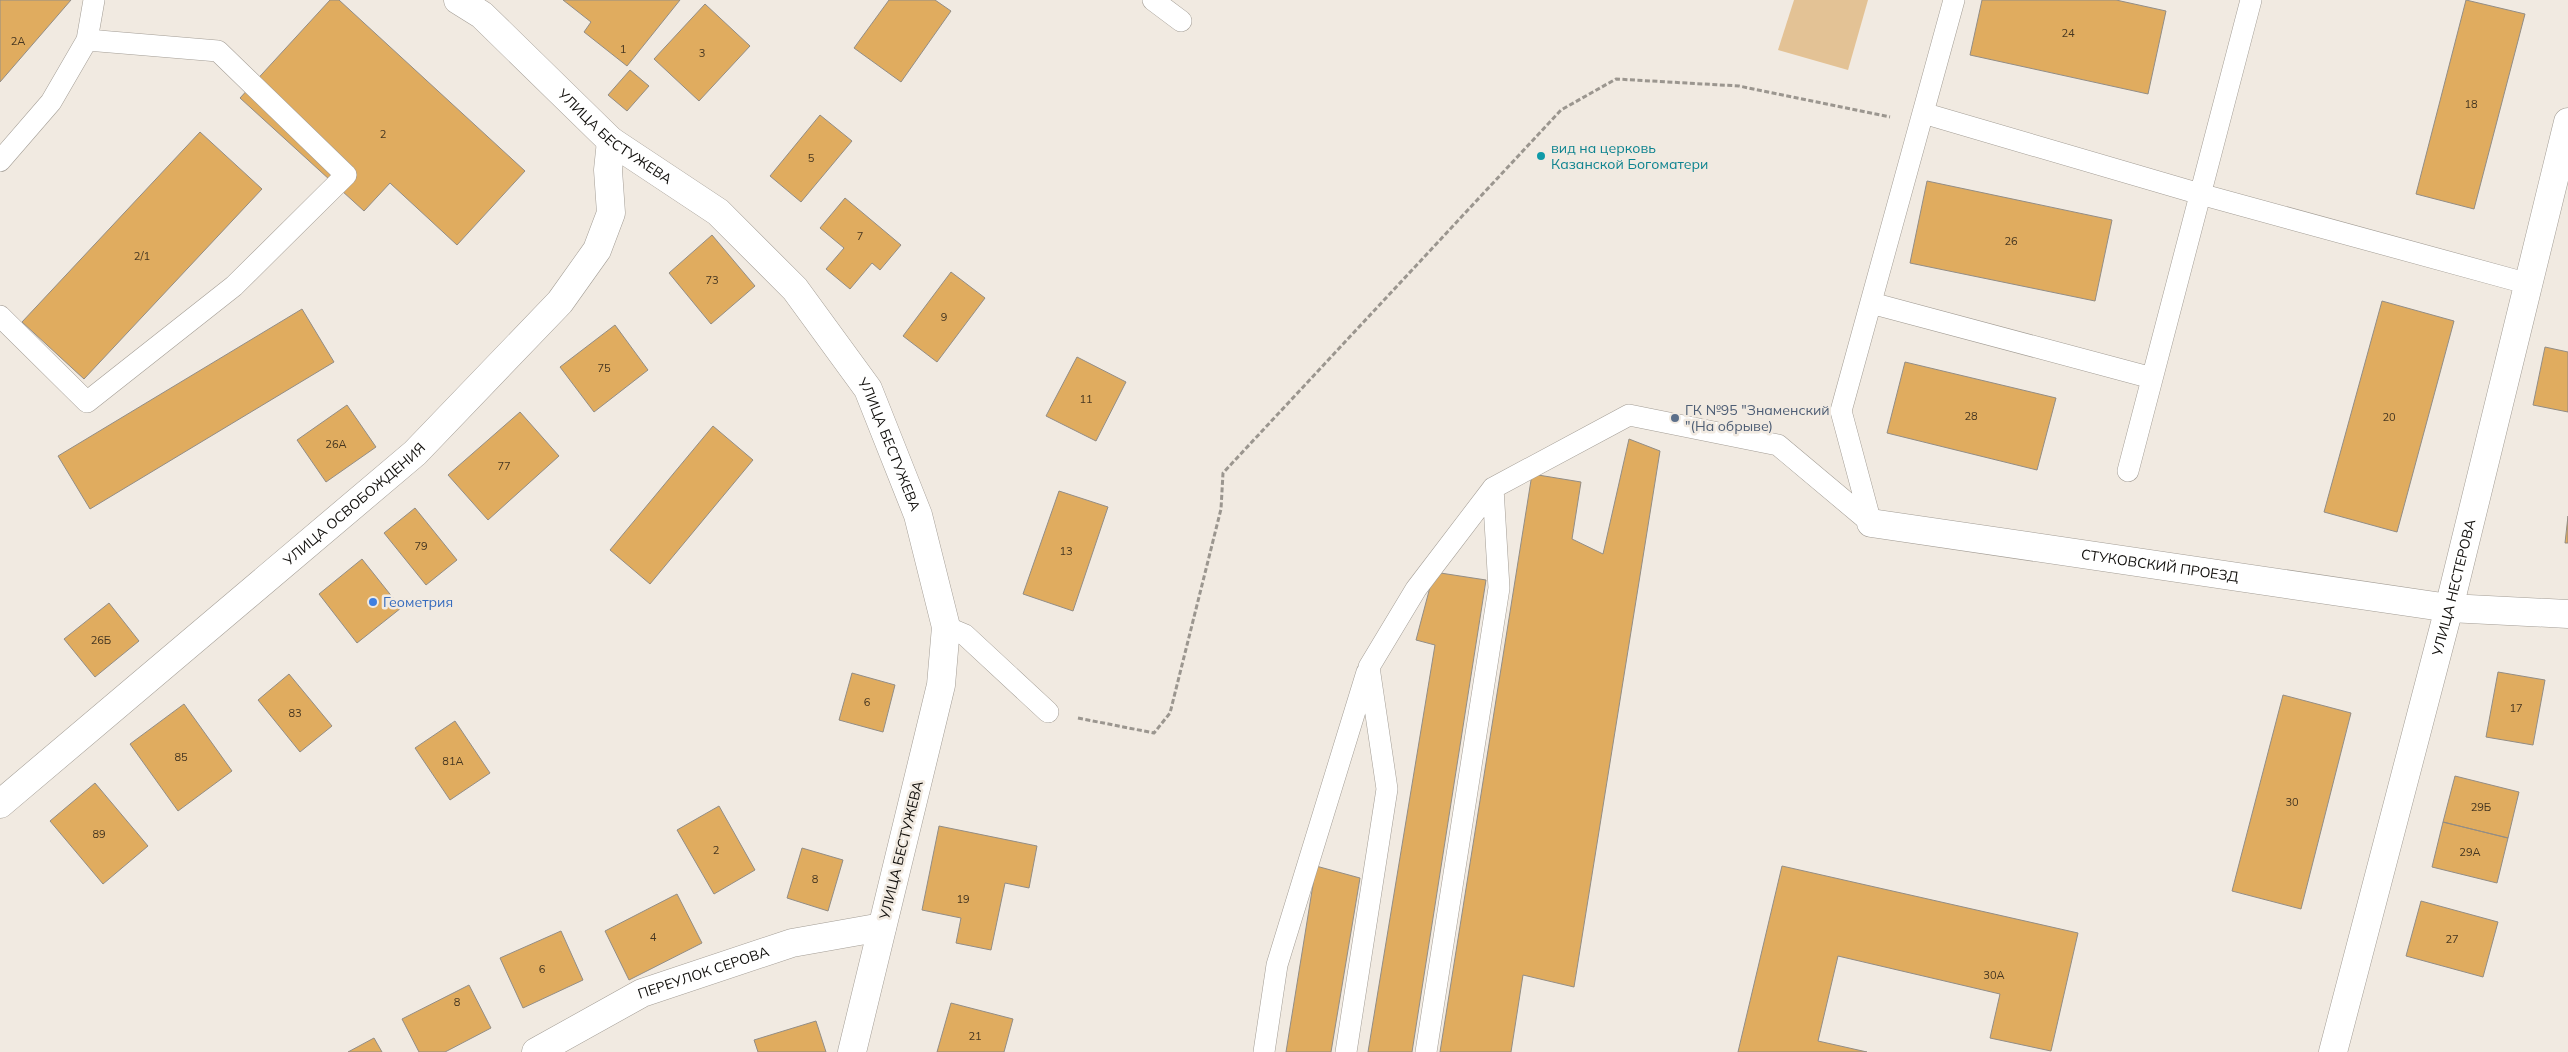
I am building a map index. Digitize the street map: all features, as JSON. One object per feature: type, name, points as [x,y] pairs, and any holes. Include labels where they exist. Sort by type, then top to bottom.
[{"type":"street","name":"УЛИЦА БЕСТУЖЕВА","points":[[458,0],[487,7],[611,141],[718,212],[795,290],[868,389],[918,515],[946,627],[941,685],[852,1052]]},
{"type":"street","name":"УЛИЦА НЕСТЕРОВА","points":[[2333,1052],[2449,608],[2568,122]]},
{"type":"street","name":"УЛИЦА ОСВОБОЖДЕНИЯ","points":[[0,804],[415,453],[560,302],[597,250],[611,213],[608,170],[611,141]]},
{"type":"street","name":"СТУКОВСКИЙ ПРОЕЗД","points":[[1871,523],[2449,608],[2568,614]]},
{"type":"street","name":"ПЕРЕУЛОК СЕРОВА","points":[[536,1052],[642,993],[792,943],[882,927]]},
{"type":"lane","points":[[0,161],[51,102],[86,40],[94,0]]},
{"type":"lane","points":[[1153,0],[1181,21]]},
{"type":"lane","points":[[1871,523],[1841,411],[1954,0]]},
{"type":"lane","points":[[2128,471],[2251,0]]},
{"type":"lane","points":[[0,316],[88,402],[234,286],[346,176],[218,51],[86,40]]},
{"type":"lane","points":[[1922,118],[2529,284]]},
{"type":"lane","points":[[1871,303],[2152,378]]},
{"type":"lane","points":[[1264,1052],[1277,965],[1369,667],[1416,589],[1493,488],[1629,415],[1778,445],[1871,523]]},
{"type":"lane","points":[[1426,1052],[1499,588],[1493,488]]},
{"type":"lane","points":[[946,627],[965,635],[1048,712]]},
{"type":"lane","points":[[1346,1052],[1387,789],[1369,667]]},
{"type":"path","points":[[1048,712],[1154,733],[1170,713],[1221,509],[1223,473],[1561,110],[1616,79],[1739,86],[1922,118]]},
{"type":"shaded area","points":[[1794,0],[1868,0],[1848,70],[1778,50]]},
{"type":"building","points":[[0,0],[71,0],[0,82]]},
{"type":"building","points":[[330,0],[339,0],[525,171],[457,245],[390,183],[364,211],[240,98]]},
{"type":"building","points":[[563,0],[680,0],[627,66],[584,32],[591,22]]},
{"type":"building","points":[[889,0],[935,0],[951,11],[901,82],[854,48]]},
{"type":"building","points":[[1982,0],[2116,0],[2166,11],[2148,94],[1970,55]]},
{"type":"building","points":[[2466,0],[2525,14],[2474,209],[2416,194]]},
{"type":"building","points":[[705,4],[750,46],[699,101],[654,59]]},
{"type":"building","points":[[630,70],[649,86],[627,111],[608,95]]},
{"type":"building","points":[[820,115],[852,141],[801,202],[770,176]]},
{"type":"building","points":[[200,132],[262,189],[84,379],[22,322]]},
{"type":"building","points":[[1927,181],[2112,220],[2095,301],[1910,263]]},
{"type":"building","points":[[845,198],[901,245],[880,270],[872,263],[850,289],[826,269],[844,248],[820,228]]},
{"type":"building","points":[[712,235],[755,286],[711,324],[669,273]]},
{"type":"building","points":[[951,272],[985,298],[937,362],[903,336]]},
{"type":"building","points":[[2382,301],[2454,321],[2397,532],[2324,512]]},
{"type":"building","points":[[302,309],[334,362],[90,509],[58,456]]},
{"type":"building","points":[[615,325],[648,370],[594,412],[560,367]]},
{"type":"building","points":[[2545,347],[2568,352],[2568,412],[2533,405]]},
{"type":"building","points":[[1077,357],[1126,382],[1096,441],[1046,416]]},
{"type":"building","points":[[1905,362],[2056,398],[2037,470],[1887,433]]},
{"type":"building","points":[[347,405],[376,447],[326,482],[297,440]]},
{"type":"building","points":[[520,412],[559,456],[488,520],[448,475]]},
{"type":"building","points":[[713,426],[753,460],[650,584],[610,550]]},
{"type":"building","points":[[1629,439],[1660,451],[1574,987],[1523,975],[1511,1052],[1440,1052],[1532,474],[1581,482],[1572,539],[1603,554]]},
{"type":"building","points":[[1059,491],[1108,507],[1073,611],[1023,594]]},
{"type":"building","points":[[415,508],[457,560],[426,585],[384,533]]},
{"type":"building","points":[[2568,516],[2568,543],[2565,543]]},
{"type":"building","points":[[362,559],[401,608],[357,643],[319,594]]},
{"type":"building","points":[[1434,572],[1486,580],[1412,1052],[1368,1052],[1435,645],[1416,640]]},
{"type":"building","points":[[109,603],[139,641],[95,677],[64,639]]},
{"type":"building","points":[[2498,672],[2545,680],[2533,745],[2486,737]]},
{"type":"building","points":[[852,673],[895,685],[883,732],[839,720]]},
{"type":"building","points":[[289,674],[332,726],[300,752],[258,700]]},
{"type":"building","points":[[2283,695],[2351,713],[2301,909],[2232,891]]},
{"type":"building","points":[[184,704],[232,771],[178,811],[130,744]]},
{"type":"building","points":[[455,721],[490,773],[450,800],[415,748]]},
{"type":"building","points":[[2455,776],[2519,792],[2508,838],[2443,822]]},
{"type":"building","points":[[95,783],[148,846],[103,884],[50,821]]},
{"type":"building","points":[[719,806],[755,870],[714,894],[677,830]]},
{"type":"building","points":[[2443,822],[2508,838],[2497,883],[2432,867]]},
{"type":"building","points":[[939,826],[1037,846],[1029,888],[1005,883],[991,950],[956,943],[961,918],[922,910]]},
{"type":"building","points":[[802,848],[843,860],[828,911],[787,898]]},
{"type":"building","points":[[1316,866],[1360,878],[1331,1052],[1286,1052]]},
{"type":"building","points":[[1782,866],[2078,933],[2051,1051],[1990,1038],[2000,994],[1838,956],[1818,1041],[1867,1052],[1738,1052]]},
{"type":"building","points":[[677,894],[702,943],[629,980],[605,931]]},
{"type":"building","points":[[2421,901],[2498,922],[2483,977],[2406,956]]},
{"type":"building","points":[[561,931],[583,980],[523,1008],[500,958]]},
{"type":"building","points":[[469,985],[491,1028],[445,1052],[419,1052],[402,1019]]},
{"type":"building","points":[[951,1003],[1013,1019],[1004,1052],[937,1052]]},
{"type":"building","points":[[816,1021],[826,1052],[758,1052],[754,1040]]},
{"type":"building","points":[[374,1038],[382,1052],[348,1052]]},
{"type":"place","name":"вид на церковь Казанской Богоматери","points":[[1541,156]]},
{"type":"place","name":"ГК №95 \"Знаменский \"(На обрыве)","points":[[1675,418]]},
{"type":"place","name":"Геометрия","points":[[373,602]]}]
